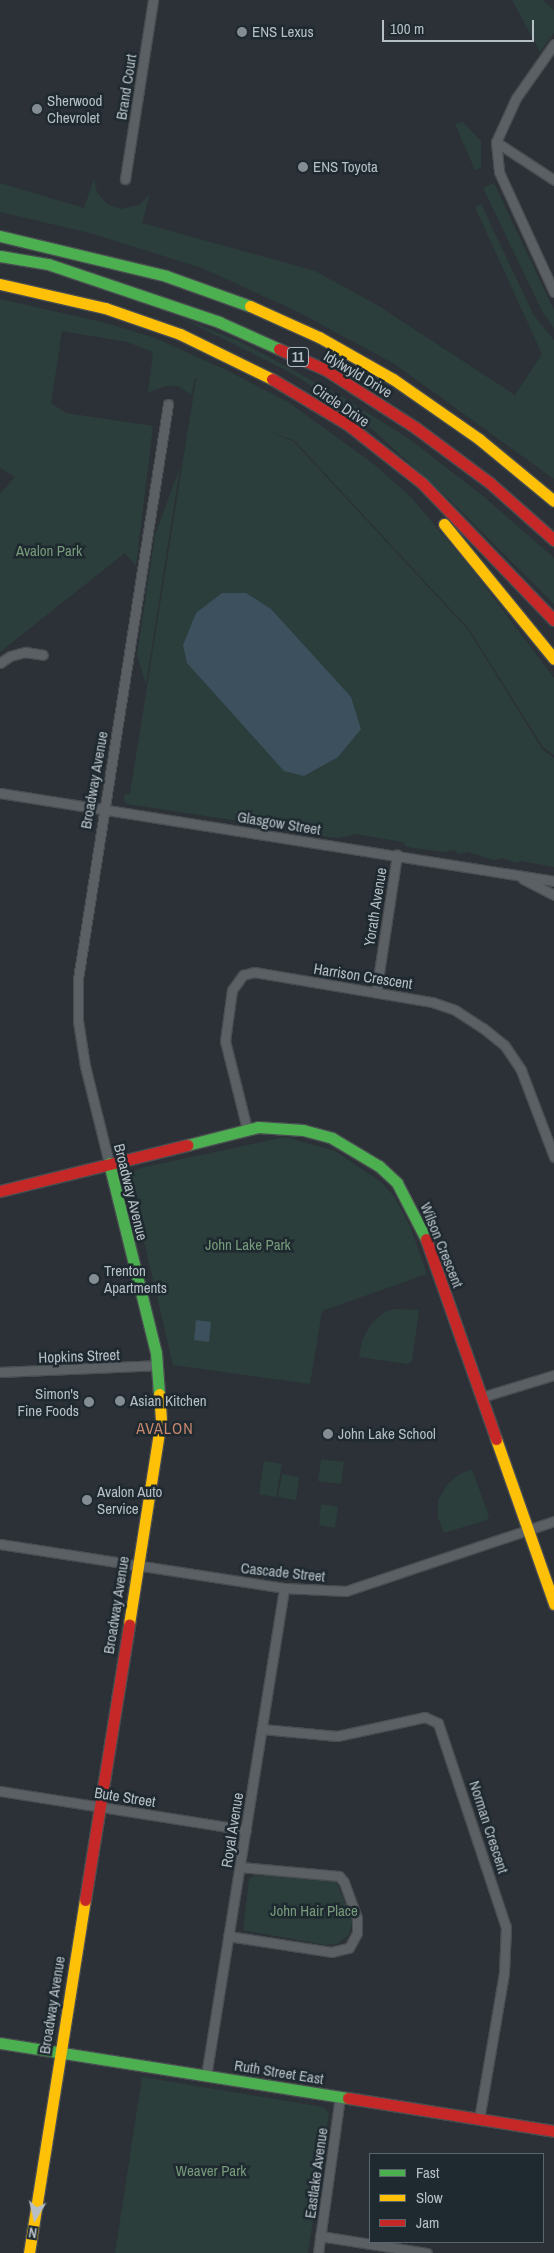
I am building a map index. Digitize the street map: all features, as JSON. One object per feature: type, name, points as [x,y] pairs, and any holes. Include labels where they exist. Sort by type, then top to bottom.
[{"type":"main road","points":[[0,228],[33,242]]},
{"type":"main road","name":"11","points":[[0,236],[33,242],[166,276],[250,306],[319,337],[393,379],[479,439],[551,500]]},
{"type":"main road","name":"Idylwyld Drive","points":[[0,256],[48,264],[219,322],[326,370],[416,428],[490,483],[554,540]]},
{"type":"main road","name":"Circle Drive","points":[[0,284],[105,308],[180,334],[264,374],[347,424],[422,483],[554,620]]},
{"type":"main road","points":[[0,292],[63,298]]},
{"type":"main road","points":[[381,452],[388,466],[458,538],[554,659]]},
{"type":"main road","name":"Wilson Crescent","points":[[0,1190],[247,1129],[277,1127],[332,1138],[379,1166],[397,1184],[421,1225],[554,1604]]},
{"type":"main road","name":"Broadway Avenue","points":[[29,2253],[161,1420],[158,1365],[109,1163]]},
{"type":"main road","name":"Ruth Street East","points":[[0,2043],[554,2131]]},
{"type":"street","name":"Brand Court","points":[[125,179],[153,0]]},
{"type":"street","points":[[554,44],[516,98],[496,142],[499,172],[554,292]]},
{"type":"street","points":[[496,142],[554,180]]},
{"type":"street","name":"Broadway Avenue","points":[[109,1163],[85,1066],[78,1021],[81,947],[105,809],[168,404]]},
{"type":"street","points":[[0,663],[10,656],[25,652],[43,655]]},
{"type":"street","name":"Glasgow Street","points":[[0,793],[554,881]]},
{"type":"street","name":"Yorath Avenue","points":[[376,992],[397,855]]},
{"type":"street","points":[[514,875],[554,895]]},
{"type":"street","name":"Harrison Crescent","points":[[247,1129],[225,1041],[232,990],[238,980],[254,972],[432,1002],[454,1010],[505,1046],[531,1093],[554,1157]]},
{"type":"street","name":"Hopkins Street","points":[[0,1372],[158,1365]]},
{"type":"street","points":[[482,1397],[554,1375]]},
{"type":"street","name":"Cascade Street","points":[[0,1544],[284,1588],[346,1591],[554,1521]]},
{"type":"street","name":"Royal Avenue","points":[[206,2076],[284,1588]]},
{"type":"street","name":"Norman Crescent","points":[[262,1729],[337,1736],[425,1717],[438,1723],[506,1927],[504,1973],[479,2119]]},
{"type":"street","name":"Bute Street","points":[[0,1791],[246,1830]]},
{"type":"street","points":[[228,1936],[338,1952],[352,1945],[357,1933],[357,1918],[344,1882],[339,1876],[240,1867]]},
{"type":"street","name":"Eastlake Avenue","points":[[318,2253],[340,2097]]},
{"type":"street","points":[[320,2236],[426,2253]]},
{"type":"green space","points":[[512,0],[543,0],[554,10],[554,33],[540,52]]},
{"type":"green space","points":[[463,122],[481,141],[481,168],[475,170],[455,124]]},
{"type":"green space","points":[[94,179],[97,192],[107,204],[120,209],[139,205],[150,194],[142,223],[315,271],[377,305],[515,395],[542,354],[475,207],[481,204],[534,316],[554,340],[554,479],[393,363],[298,312],[202,268],[90,233],[0,212],[0,183],[84,208]]},
{"type":"green space","points":[[494,183],[554,310],[554,328],[543,313],[483,188]]},
{"type":"green space","name":"Avalon Park","points":[[0,299],[106,323],[155,338],[224,369],[288,402],[375,465],[411,497],[474,572],[554,678],[554,755],[543,747],[469,629],[294,440],[274,434],[279,427],[273,434],[293,441],[469,631],[542,749],[554,758],[554,867],[521,861],[517,863],[503,858],[494,860],[468,852],[459,854],[454,850],[443,852],[407,847],[403,842],[356,834],[338,838],[304,834],[299,828],[239,816],[239,821],[127,804],[124,800],[125,794],[130,794],[196,379],[215,390],[195,378],[191,395],[178,386],[165,386],[148,393],[153,352],[127,342],[62,331],[51,403],[66,413],[153,426],[136,566],[125,553],[0,652],[0,494],[15,477],[0,468]]},
{"type":"green space","points":[[177,316],[241,342],[344,398],[408,438],[483,496],[554,558],[554,604],[452,502],[361,419],[293,374]]},
{"type":"green space","points":[[180,467],[146,685],[137,655],[155,535]]},
{"type":"green space","name":"John Lake Park","points":[[285,1137],[335,1151],[381,1182],[394,1196],[410,1226],[427,1274],[322,1311],[310,1384],[173,1365],[129,1177],[132,1172],[141,1168]]},
{"type":"green space","points":[[395,1309],[419,1310],[412,1361],[408,1364],[359,1357],[362,1340],[371,1324],[384,1312]]},
{"type":"green space","points":[[321,1459],[344,1462],[341,1484],[318,1481]]},
{"type":"green space","points":[[264,1461],[282,1464],[276,1497],[259,1494]]},
{"type":"green space","points":[[472,1469],[489,1516],[487,1520],[444,1533],[438,1518],[438,1500],[447,1485],[458,1475]]},
{"type":"green space","points":[[282,1474],[299,1477],[296,1500],[278,1497]]},
{"type":"green space","points":[[321,1504],[338,1507],[335,1528],[319,1525]]},
{"type":"green space","name":"John Hair Place","points":[[255,1875],[335,1880],[353,1919],[349,1935],[337,1944],[325,1945],[243,1930],[249,1879]]},
{"type":"green space","name":"Weaver Park","points":[[142,2077],[323,2107],[329,2113],[308,2253],[115,2253]]},
{"type":"water","points":[[222,593],[246,593],[271,609],[351,697],[361,729],[338,757],[304,776],[284,771],[187,663],[183,645],[196,613]]},
{"type":"water","points":[[196,1320],[211,1322],[209,1342],[194,1340]]},
{"type":"traffic: fast","points":[[0,236],[166,276],[250,306]]},
{"type":"traffic: fast","points":[[0,256],[48,264],[219,322],[279,349]]},
{"type":"traffic: fast","points":[[187,1145],[258,1127],[303,1130],[332,1138],[379,1166],[397,1183],[426,1239]]},
{"type":"traffic: fast","points":[[109,1163],[156,1353],[159,1394]]},
{"type":"traffic: fast","points":[[0,2043],[348,2098]]},
{"type":"traffic: slow","points":[[0,284],[105,308],[180,334],[272,379]]},
{"type":"traffic: slow","points":[[250,306],[319,337],[393,379],[479,439],[554,501]]},
{"type":"traffic: slow","points":[[444,524],[554,659]]},
{"type":"traffic: slow","points":[[129,1624],[161,1420],[159,1394]]},
{"type":"traffic: slow","points":[[496,1439],[554,1604]]},
{"type":"traffic: slow","points":[[29,2253],[85,1900]]},
{"type":"traffic: jam","points":[[279,349],[326,370],[416,428],[490,483],[554,540]]},
{"type":"traffic: jam","points":[[272,379],[347,424],[422,483],[554,620]]},
{"type":"traffic: jam","points":[[0,1191],[187,1145]]},
{"type":"traffic: jam","points":[[426,1239],[496,1439]]},
{"type":"traffic: jam","points":[[85,1900],[129,1624]]},
{"type":"traffic: jam","points":[[348,2098],[554,2131]]},
{"type":"place","name":"ENS Lexus","points":[[242,32]]},
{"type":"place","name":"Sherwood Chevrolet","points":[[37,109]]},
{"type":"place","name":"ENS Toyota","points":[[303,167]]},
{"type":"place","name":"Trenton Apartments","points":[[94,1279]]},
{"type":"place","name":"Asian Kitchen","points":[[120,1401]]},
{"type":"place","name":"Simon's Fine Foods","points":[[89,1402]]},
{"type":"place","name":"John Lake School","points":[[328,1434]]},
{"type":"place","name":"Avalon Auto Service","points":[[87,1500]]},
{"type":"district","name":"AVALON","points":[[165,1428]]}]
